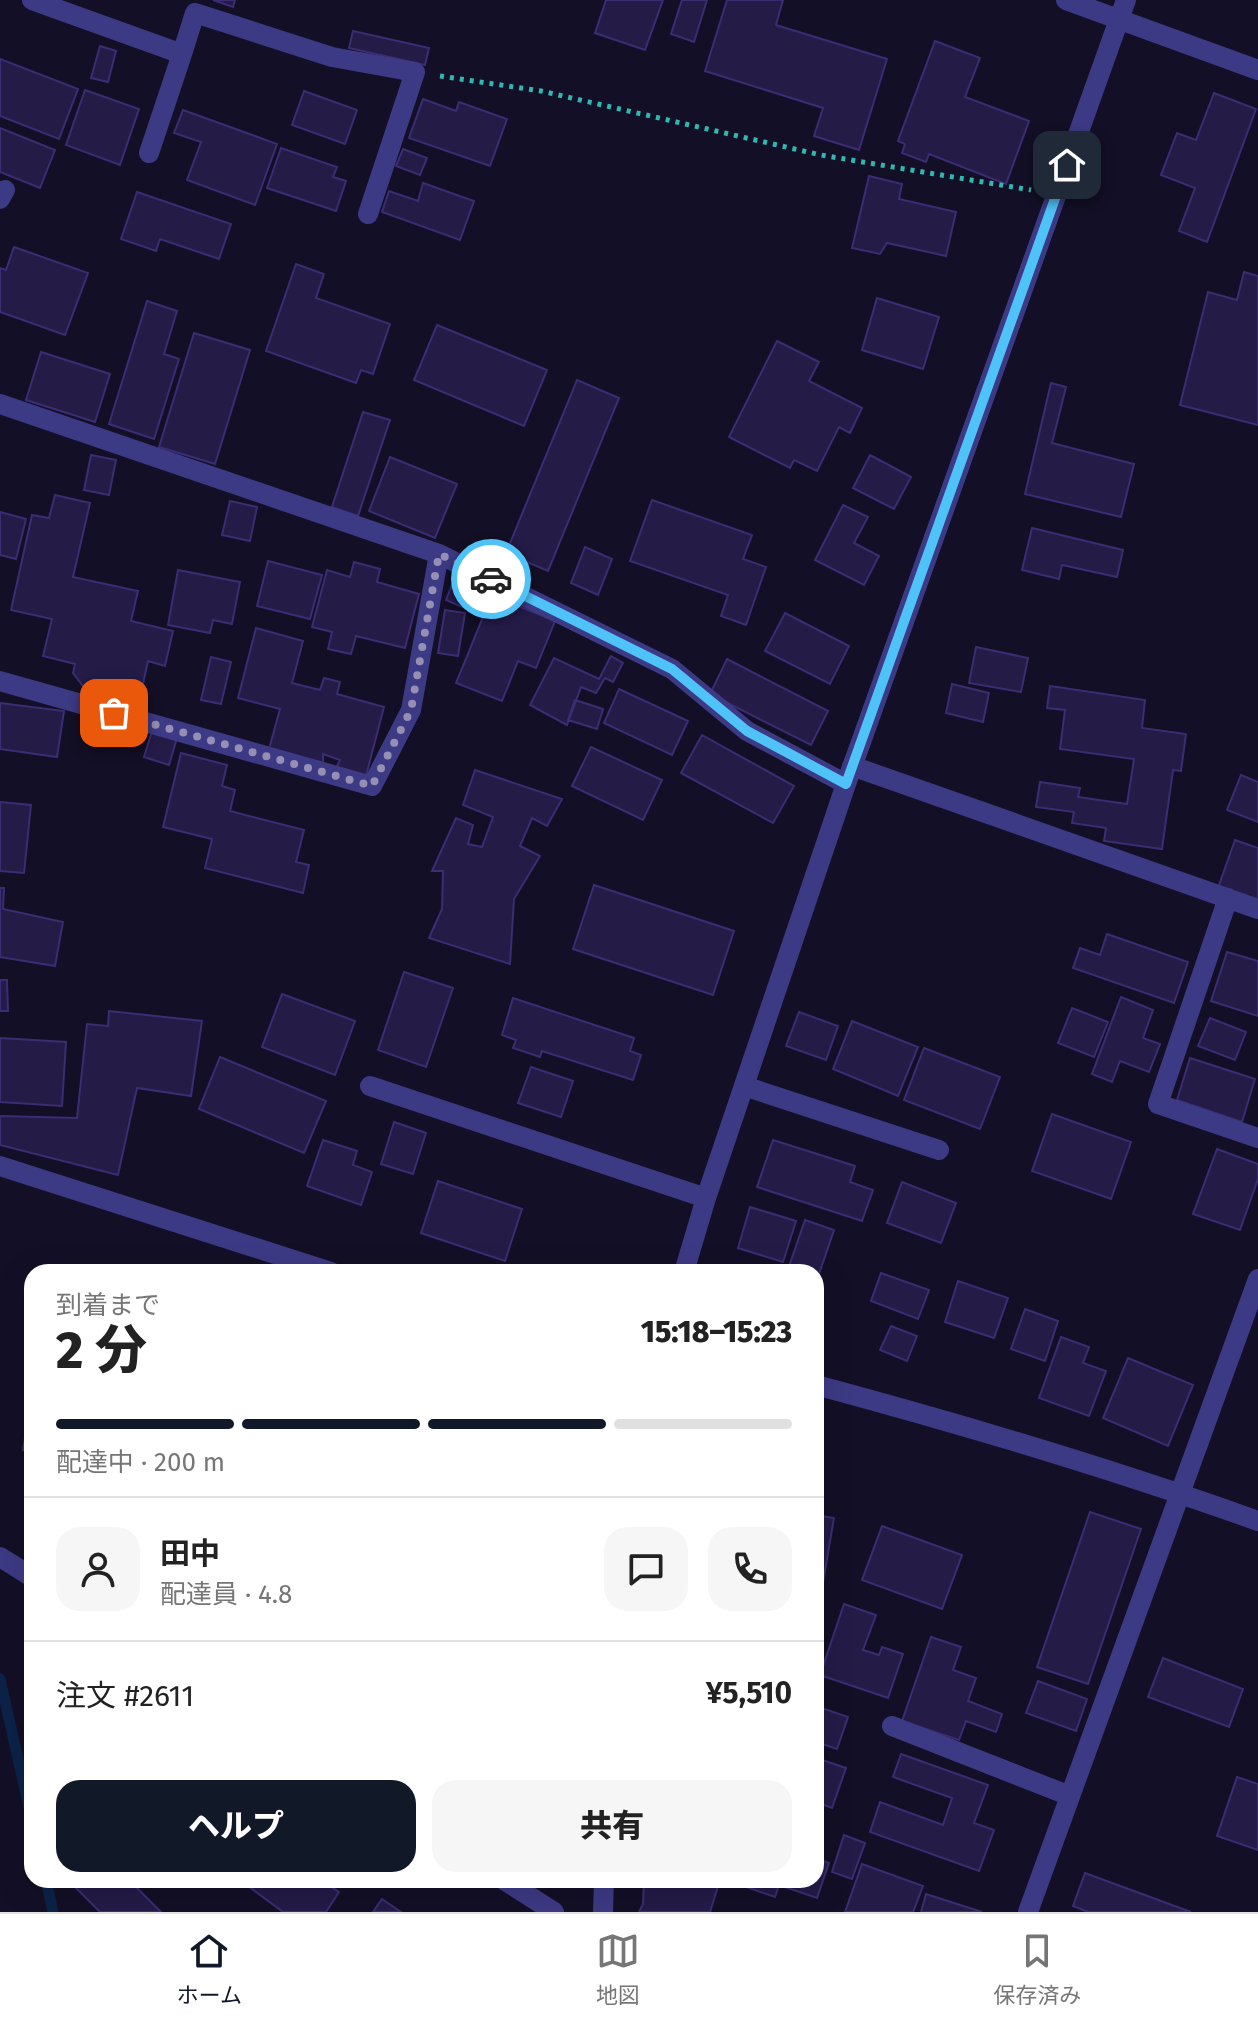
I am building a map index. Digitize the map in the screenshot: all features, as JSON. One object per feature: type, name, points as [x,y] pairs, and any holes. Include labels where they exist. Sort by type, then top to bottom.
[{"type":"street","points":[[32,0],[182,54]]},
{"type":"street","points":[[1066,0],[1123,10],[1258,70]]},
{"type":"street","points":[[686,1264],[849,775],[1123,10]]},
{"type":"street","points":[[149,153],[195,13],[332,57],[415,72],[368,214]]},
{"type":"street","points":[[0,404],[439,554],[672,669],[747,731],[849,775],[1258,909]]},
{"type":"street","points":[[0,681],[372,786],[411,710],[439,554]]},
{"type":"street","points":[[1228,898],[1158,1104],[1258,1138]]},
{"type":"street","points":[[370,1086],[706,1198]]},
{"type":"street","points":[[744,1086],[939,1150]]},
{"type":"street","points":[[0,1166],[306,1264]]},
{"type":"street","points":[[1028,1912],[1258,1279]]},
{"type":"street","points":[[824,1387],[1179,1493],[1258,1521]]},
{"type":"street","points":[[4,1566],[24,1574]]},
{"type":"street","points":[[892,1726],[1070,1796]]},
{"type":"street","points":[[516,1888],[554,1912]]},
{"type":"street","points":[[603,1912],[604,1888]]},
{"type":"path","points":[[415,72],[541,91],[821,155],[1057,195]]},
{"type":"building","points":[[213,0],[235,0],[233,7]]},
{"type":"building","points":[[606,0],[663,0],[645,50],[595,33]]},
{"type":"building","points":[[682,0],[707,0],[694,42],[671,34]]},
{"type":"building","points":[[727,0],[783,0],[776,25],[887,59],[859,150],[814,136],[823,108],[705,71]]},
{"type":"building","points":[[353,31],[429,48],[425,65],[349,48]]},
{"type":"building","points":[[935,41],[980,58],[965,97],[1029,121],[1006,184],[929,154],[926,162],[902,153],[905,144],[898,141]]},
{"type":"building","points":[[100,46],[116,51],[108,82],[91,78]]},
{"type":"building","points":[[0,59],[78,89],[59,139],[0,116]]},
{"type":"building","points":[[85,90],[139,109],[120,165],[66,145]]},
{"type":"building","points":[[304,91],[357,110],[345,144],[292,125]]},
{"type":"building","points":[[1214,93],[1256,109],[1207,242],[1179,231],[1195,188],[1161,175],[1177,133],[1196,140]]},
{"type":"building","points":[[423,99],[456,111],[459,102],[507,119],[490,166],[409,138]]},
{"type":"building","points":[[183,110],[277,144],[255,205],[187,180],[201,142],[174,133]]},
{"type":"building","points":[[0,128],[55,150],[40,188],[0,172]]},
{"type":"building","points":[[281,148],[337,167],[333,177],[346,181],[336,211],[267,188]]},
{"type":"building","points":[[403,149],[427,158],[420,175],[396,166]]},
{"type":"building","points":[[869,176],[902,184],[899,199],[956,212],[946,256],[887,243],[880,254],[852,248]]},
{"type":"building","points":[[423,183],[474,201],[460,240],[382,212],[389,191],[418,201]]},
{"type":"building","points":[[137,192],[231,224],[219,259],[160,239],[156,251],[121,239]]},
{"type":"building","points":[[14,247],[88,273],[65,335],[0,312],[0,268],[6,270]]},
{"type":"building","points":[[296,264],[324,274],[316,298],[390,324],[373,374],[361,370],[356,383],[266,351]]},
{"type":"building","points":[[1244,272],[1258,276],[1258,425],[1180,405],[1208,292],[1237,300]]},
{"type":"building","points":[[877,298],[939,317],[923,369],[862,350]]},
{"type":"building","points":[[147,301],[177,311],[164,354],[179,359],[154,439],[109,424]]},
{"type":"building","points":[[437,325],[547,370],[524,426],[414,380]]},
{"type":"building","points":[[194,333],[250,350],[215,464],[159,447]]},
{"type":"building","points":[[777,341],[819,362],[809,381],[862,408],[850,433],[839,427],[817,471],[794,460],[790,468],[729,437]]},
{"type":"building","points":[[41,352],[110,374],[95,422],[26,400]]},
{"type":"building","points":[[577,380],[619,398],[548,571],[506,553]]},
{"type":"building","points":[[1051,383],[1066,387],[1052,443],[1134,464],[1121,517],[1025,494]]},
{"type":"building","points":[[363,412],[390,420],[358,516],[332,507]]},
{"type":"building","points":[[91,455],[116,460],[109,495],[84,490]]},
{"type":"building","points":[[870,455],[911,477],[894,509],[853,488]]},
{"type":"building","points":[[390,457],[457,484],[435,538],[369,511]]},
{"type":"building","points":[[55,495],[90,503],[73,577],[138,591],[131,621],[173,631],[165,666],[148,661],[139,702],[86,690],[73,673],[75,664],[43,656],[52,619],[11,610],[32,515],[49,518]]},
{"type":"building","points":[[652,500],[752,535],[743,559],[766,567],[746,625],[721,616],[728,595],[630,561]]},
{"type":"building","points":[[230,501],[257,507],[250,541],[222,535]]},
{"type":"building","points":[[843,505],[868,517],[854,543],[879,556],[864,585],[815,560]]},
{"type":"building","points":[[0,512],[26,519],[16,559],[0,555]]},
{"type":"building","points":[[1032,528],[1123,550],[1117,577],[1062,565],[1059,579],[1022,570]]},
{"type":"building","points":[[585,547],[612,559],[598,595],[571,583]]},
{"type":"building","points":[[268,561],[322,575],[310,619],[257,606]]},
{"type":"building","points":[[354,562],[380,569],[377,582],[419,594],[405,648],[356,636],[351,654],[328,649],[332,632],[312,627],[327,570],[350,577]]},
{"type":"building","points":[[178,570],[240,582],[232,624],[213,620],[210,633],[168,625]]},
{"type":"building","points":[[457,572],[480,581],[469,610],[446,600]]},
{"type":"building","points":[[492,595],[555,621],[536,668],[518,661],[502,701],[456,683]]},
{"type":"building","points":[[445,610],[465,613],[458,656],[438,653]]},
{"type":"building","points":[[785,613],[849,646],[830,684],[765,651]]},
{"type":"building","points":[[256,628],[303,641],[292,683],[320,690],[324,678],[340,682],[337,694],[384,707],[366,776],[336,768],[340,760],[323,754],[323,763],[269,749],[280,709],[238,698]]},
{"type":"building","points":[[976,647],[1028,658],[1021,692],[969,683]]},
{"type":"building","points":[[611,656],[623,663],[613,682],[605,678],[596,693],[581,687],[567,725],[530,705],[554,658],[599,679]]},
{"type":"building","points":[[211,657],[231,662],[221,704],[201,700]]},
{"type":"building","points":[[727,659],[828,711],[811,745],[710,694]]},
{"type":"building","points":[[952,684],[989,693],[983,722],[946,713]]},
{"type":"building","points":[[1050,686],[1145,700],[1142,728],[1186,734],[1181,771],[1173,770],[1162,849],[1104,841],[1106,828],[1072,823],[1074,812],[1036,807],[1040,782],[1080,788],[1078,797],[1127,804],[1134,759],[1060,749],[1065,710],[1047,708]]},
{"type":"building","points":[[619,689],[688,721],[672,755],[604,723]]},
{"type":"building","points":[[575,700],[603,709],[597,729],[568,720]]},
{"type":"building","points":[[0,703],[64,711],[57,757],[0,749]]},
{"type":"building","points":[[152,731],[177,738],[169,765],[144,757]]},
{"type":"building","points":[[702,735],[794,786],[773,823],[681,773]]},
{"type":"building","points":[[591,747],[662,780],[643,820],[572,786]]},
{"type":"building","points":[[181,753],[227,765],[222,786],[235,790],[230,811],[304,830],[296,862],[309,865],[303,893],[205,868],[212,839],[163,827]]},
{"type":"building","points":[[475,770],[562,799],[547,826],[532,818],[520,846],[540,856],[514,899],[510,964],[429,938],[442,909],[443,871],[432,871],[456,818],[473,825],[468,844],[482,847],[493,817],[463,805]]},
{"type":"building","points":[[1241,775],[1258,782],[1258,822],[1227,810]]},
{"type":"building","points":[[0,802],[31,805],[24,873],[0,871]]},
{"type":"building","points":[[1235,840],[1258,848],[1258,902],[1218,888]]},
{"type":"building","points":[[594,885],[734,931],[713,995],[573,949]]},
{"type":"building","points":[[0,888],[4,888],[3,909],[63,922],[55,966],[0,957]]},
{"type":"building","points":[[1107,934],[1188,962],[1174,1003],[1073,968],[1080,948],[1100,955]]},
{"type":"building","points":[[1227,952],[1258,961],[1258,1016],[1211,1001]]},
{"type":"building","points":[[404,972],[453,988],[426,1067],[378,1050]]},
{"type":"building","points":[[0,980],[7,980],[8,1011],[0,1011]]},
{"type":"building","points":[[282,994],[355,1021],[335,1075],[262,1047]]},
{"type":"building","points":[[1121,997],[1153,1010],[1143,1038],[1160,1044],[1149,1072],[1120,1061],[1112,1082],[1092,1074]]},
{"type":"building","points":[[513,998],[634,1038],[630,1051],[641,1055],[633,1080],[542,1051],[540,1057],[513,1048],[516,1040],[502,1035]]},
{"type":"building","points":[[1072,1008],[1108,1022],[1094,1057],[1058,1043]]},
{"type":"building","points":[[109,1011],[202,1021],[191,1096],[137,1088],[118,1175],[0,1145],[0,1116],[77,1118],[87,1024],[108,1026]]},
{"type":"building","points":[[799,1012],[838,1026],[826,1060],[786,1046]]},
{"type":"building","points":[[1210,1018],[1246,1032],[1235,1060],[1198,1046]]},
{"type":"building","points":[[852,1021],[918,1047],[898,1096],[833,1069]]},
{"type":"building","points":[[0,1038],[66,1042],[62,1106],[0,1102]]},
{"type":"building","points":[[924,1048],[1000,1077],[980,1129],[904,1100]]},
{"type":"building","points":[[220,1057],[326,1101],[304,1153],[199,1109]]},
{"type":"building","points":[[1190,1058],[1255,1079],[1242,1122],[1177,1100]]},
{"type":"building","points":[[531,1067],[573,1081],[561,1117],[518,1103]]},
{"type":"building","points":[[1052,1114],[1131,1142],[1111,1199],[1032,1171]]},
{"type":"building","points":[[394,1122],[426,1133],[413,1174],[381,1164]]},
{"type":"building","points":[[323,1140],[357,1151],[353,1165],[372,1172],[361,1205],[307,1186]]},
{"type":"building","points":[[773,1140],[855,1166],[850,1182],[873,1190],[862,1221],[757,1187]]},
{"type":"building","points":[[1217,1149],[1258,1164],[1258,1179],[1240,1230],[1193,1214]]},
{"type":"building","points":[[438,1181],[522,1209],[505,1261],[421,1233]]},
{"type":"building","points":[[902,1182],[956,1203],[941,1243],[887,1223]]},
{"type":"building","points":[[750,1207],[796,1221],[783,1262],[738,1248]]},
{"type":"building","points":[[805,1220],[834,1230],[822,1264],[790,1264]]},
{"type":"building","points":[[881,1273],[929,1290],[918,1319],[871,1301]]},
{"type":"building","points":[[958,1281],[1008,1298],[994,1338],[945,1322]]},
{"type":"building","points":[[1025,1309],[1058,1321],[1045,1361],[1011,1349]]},
{"type":"building","points":[[891,1326],[917,1336],[907,1361],[880,1350]]},
{"type":"building","points":[[1061,1337],[1089,1347],[1083,1363],[1106,1371],[1089,1416],[1039,1398]]},
{"type":"building","points":[[1128,1358],[1193,1385],[1168,1446],[1103,1418]]},
{"type":"building","points":[[1090,1512],[1141,1529],[1088,1684],[1037,1667]]},
{"type":"building","points":[[824,1516],[834,1518],[824,1577]]},
{"type":"building","points":[[882,1526],[962,1555],[942,1609],[862,1580]]},
{"type":"building","points":[[844,1604],[876,1615],[863,1650],[879,1655],[882,1647],[903,1654],[888,1698],[824,1676],[824,1663]]},
{"type":"building","points":[[931,1637],[961,1647],[953,1670],[976,1678],[968,1701],[1002,1714],[996,1732],[966,1721],[959,1740],[902,1721]]},
{"type":"building","points":[[1163,1658],[1243,1689],[1229,1727],[1148,1697]]},
{"type":"building","points":[[1038,1681],[1087,1699],[1076,1731],[1026,1713]]},
{"type":"building","points":[[824,1709],[848,1717],[837,1749],[824,1745]]},
{"type":"building","points":[[901,1754],[988,1785],[974,1823],[994,1830],[979,1871],[870,1832],[880,1802],[943,1825],[952,1798],[893,1777]]},
{"type":"building","points":[[824,1761],[846,1768],[832,1808],[824,1805]]},
{"type":"building","points":[[1237,1777],[1258,1784],[1258,1850],[1217,1836]]},
{"type":"building","points":[[844,1835],[865,1843],[852,1879],[832,1872]]},
{"type":"building","points":[[824,1861],[829,1863],[824,1878]]},
{"type":"building","points":[[862,1864],[923,1886],[913,1912],[845,1912]]},
{"type":"building","points":[[1085,1873],[1191,1912],[1088,1912],[1073,1906]]},
{"type":"building","points":[[76,1888],[137,1888],[161,1912],[100,1912]]},
{"type":"building","points":[[251,1888],[333,1888],[339,1892],[326,1912],[283,1912]]},
{"type":"building","points":[[644,1888],[718,1888],[710,1912],[639,1912]]},
{"type":"building","points":[[749,1888],[778,1888],[775,1897]]},
{"type":"building","points":[[788,1888],[820,1888],[817,1898]]},
{"type":"building","points":[[926,1894],[982,1912],[921,1912]]},
{"type":"building","points":[[382,1899],[401,1912],[373,1912]]},
{"type":"waterway","points":[[0,1679],[24,1786]]},
{"type":"waterway","points":[[48,1888],[53,1912]]},
{"type":"way so far","points":[[114,713],[372,786],[411,710],[439,554],[491,579]]},
{"type":"route","points":[[491,579],[672,669],[747,731],[846,784],[1067,165]]}]
